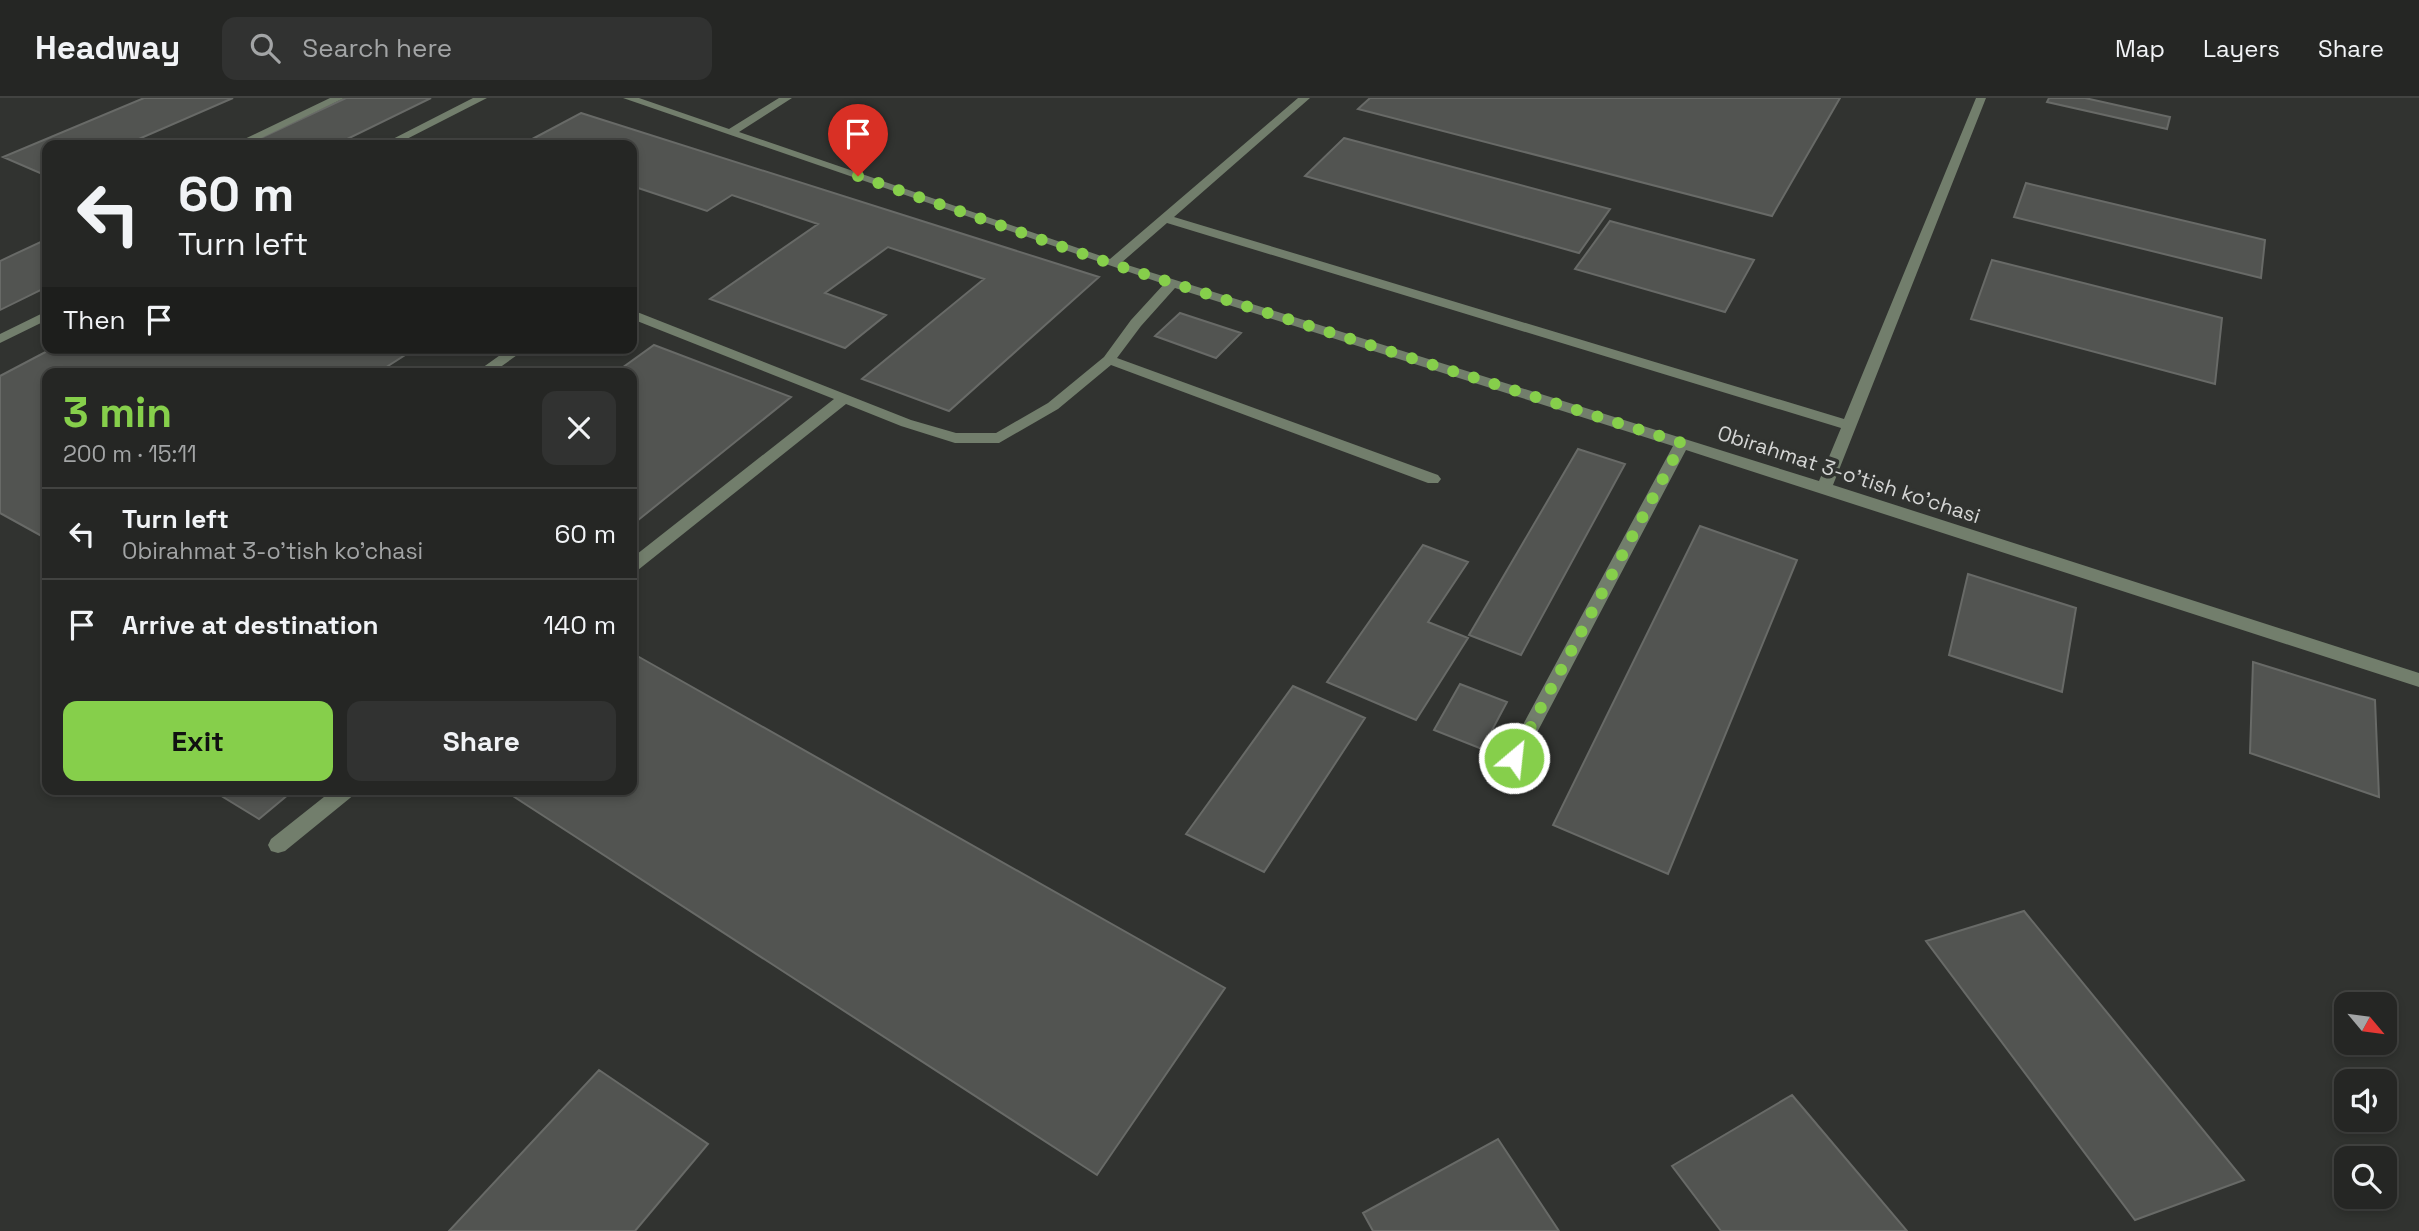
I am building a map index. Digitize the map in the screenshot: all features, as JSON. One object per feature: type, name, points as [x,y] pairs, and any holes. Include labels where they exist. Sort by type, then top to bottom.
[{"type":"street","points":[[249,140],[339,98]]},
{"type":"street","points":[[397,140],[482,98]]},
{"type":"street","name":"Obirahmat 3-o'tish ko'chasi","points":[[628,98],[1112,264],[1824,488],[2419,680]]},
{"type":"street","points":[[730,133],[787,98]]},
{"type":"street","points":[[1112,264],[1305,98]]},
{"type":"street","points":[[1824,488],[1981,98]]},
{"type":"street","points":[[1165,218],[1850,426]]},
{"type":"street","points":[[637,316],[906,423],[955,438],[999,438],[1054,406],[1109,360],[1136,323],[1172,283]]},
{"type":"street","points":[[0,339],[42,318]]},
{"type":"street","points":[[490,368],[511,354]]},
{"type":"street","points":[[1109,360],[1433,479]]},
{"type":"street","points":[[637,562],[843,398]]},
{"type":"street","points":[[1514,758],[1682,443]]},
{"type":"street","points":[[278,845],[340,795]]},
{"type":"building","points":[[144,98],[233,98],[136,140],[44,140]]},
{"type":"building","points":[[346,98],[431,98],[345,140],[257,140]]},
{"type":"building","points":[[1370,98],[1840,98],[1772,216],[1358,109]]},
{"type":"building","points":[[2049,98],[2085,98],[2170,117],[2167,129],[2047,102]]},
{"type":"building","points":[[581,113],[1099,277],[949,411],[862,379],[984,279],[888,247],[825,293],[886,315],[845,348],[710,299],[818,224],[732,195],[707,211],[637,188],[637,140],[530,140]]},
{"type":"building","points":[[1344,138],[1610,209],[1579,253],[1305,176]]},
{"type":"building","points":[[42,141],[42,174],[3,157]]},
{"type":"building","points":[[2026,183],[2265,240],[2261,278],[2014,217]]},
{"type":"building","points":[[1610,221],[1754,260],[1725,312],[1575,269]]},
{"type":"building","points":[[42,241],[42,289],[0,310],[0,261]]},
{"type":"building","points":[[1992,260],[2222,318],[2215,384],[1971,319]]},
{"type":"building","points":[[1180,313],[1241,333],[1216,358],[1155,336]]},
{"type":"building","points":[[654,345],[791,397],[637,521],[637,368],[622,368]]},
{"type":"building","points":[[42,354],[407,354],[385,368],[42,368],[42,536],[0,513],[0,376]]},
{"type":"building","points":[[1578,449],[1625,464],[1521,655],[1469,635]]},
{"type":"building","points":[[1700,526],[1797,560],[1668,874],[1553,825]]},
{"type":"building","points":[[1423,545],[1468,562],[1428,622],[1468,638],[1416,720],[1327,682]]},
{"type":"building","points":[[1968,574],[2076,608],[2062,692],[1949,655]]},
{"type":"building","points":[[637,656],[1225,988],[1097,1175],[511,795],[637,795]]},
{"type":"building","points":[[2253,662],[2375,700],[2379,797],[2250,753]]},
{"type":"building","points":[[1460,684],[1507,702],[1482,749],[1434,730]]},
{"type":"building","points":[[1293,686],[1365,718],[1264,872],[1186,834]]},
{"type":"building","points":[[220,795],[288,795],[259,819]]},
{"type":"building","points":[[2024,911],[2244,1180],[2135,1220],[1926,941]]},
{"type":"building","points":[[599,1070],[708,1144],[635,1231],[449,1231]]},
{"type":"building","points":[[1792,1095],[1907,1231],[1721,1231],[1672,1166]]},
{"type":"building","points":[[1498,1139],[1559,1231],[1373,1231],[1363,1213]]},
{"type":"route","points":[[858,176],[1112,264],[1682,443],[1514,758]]}]
